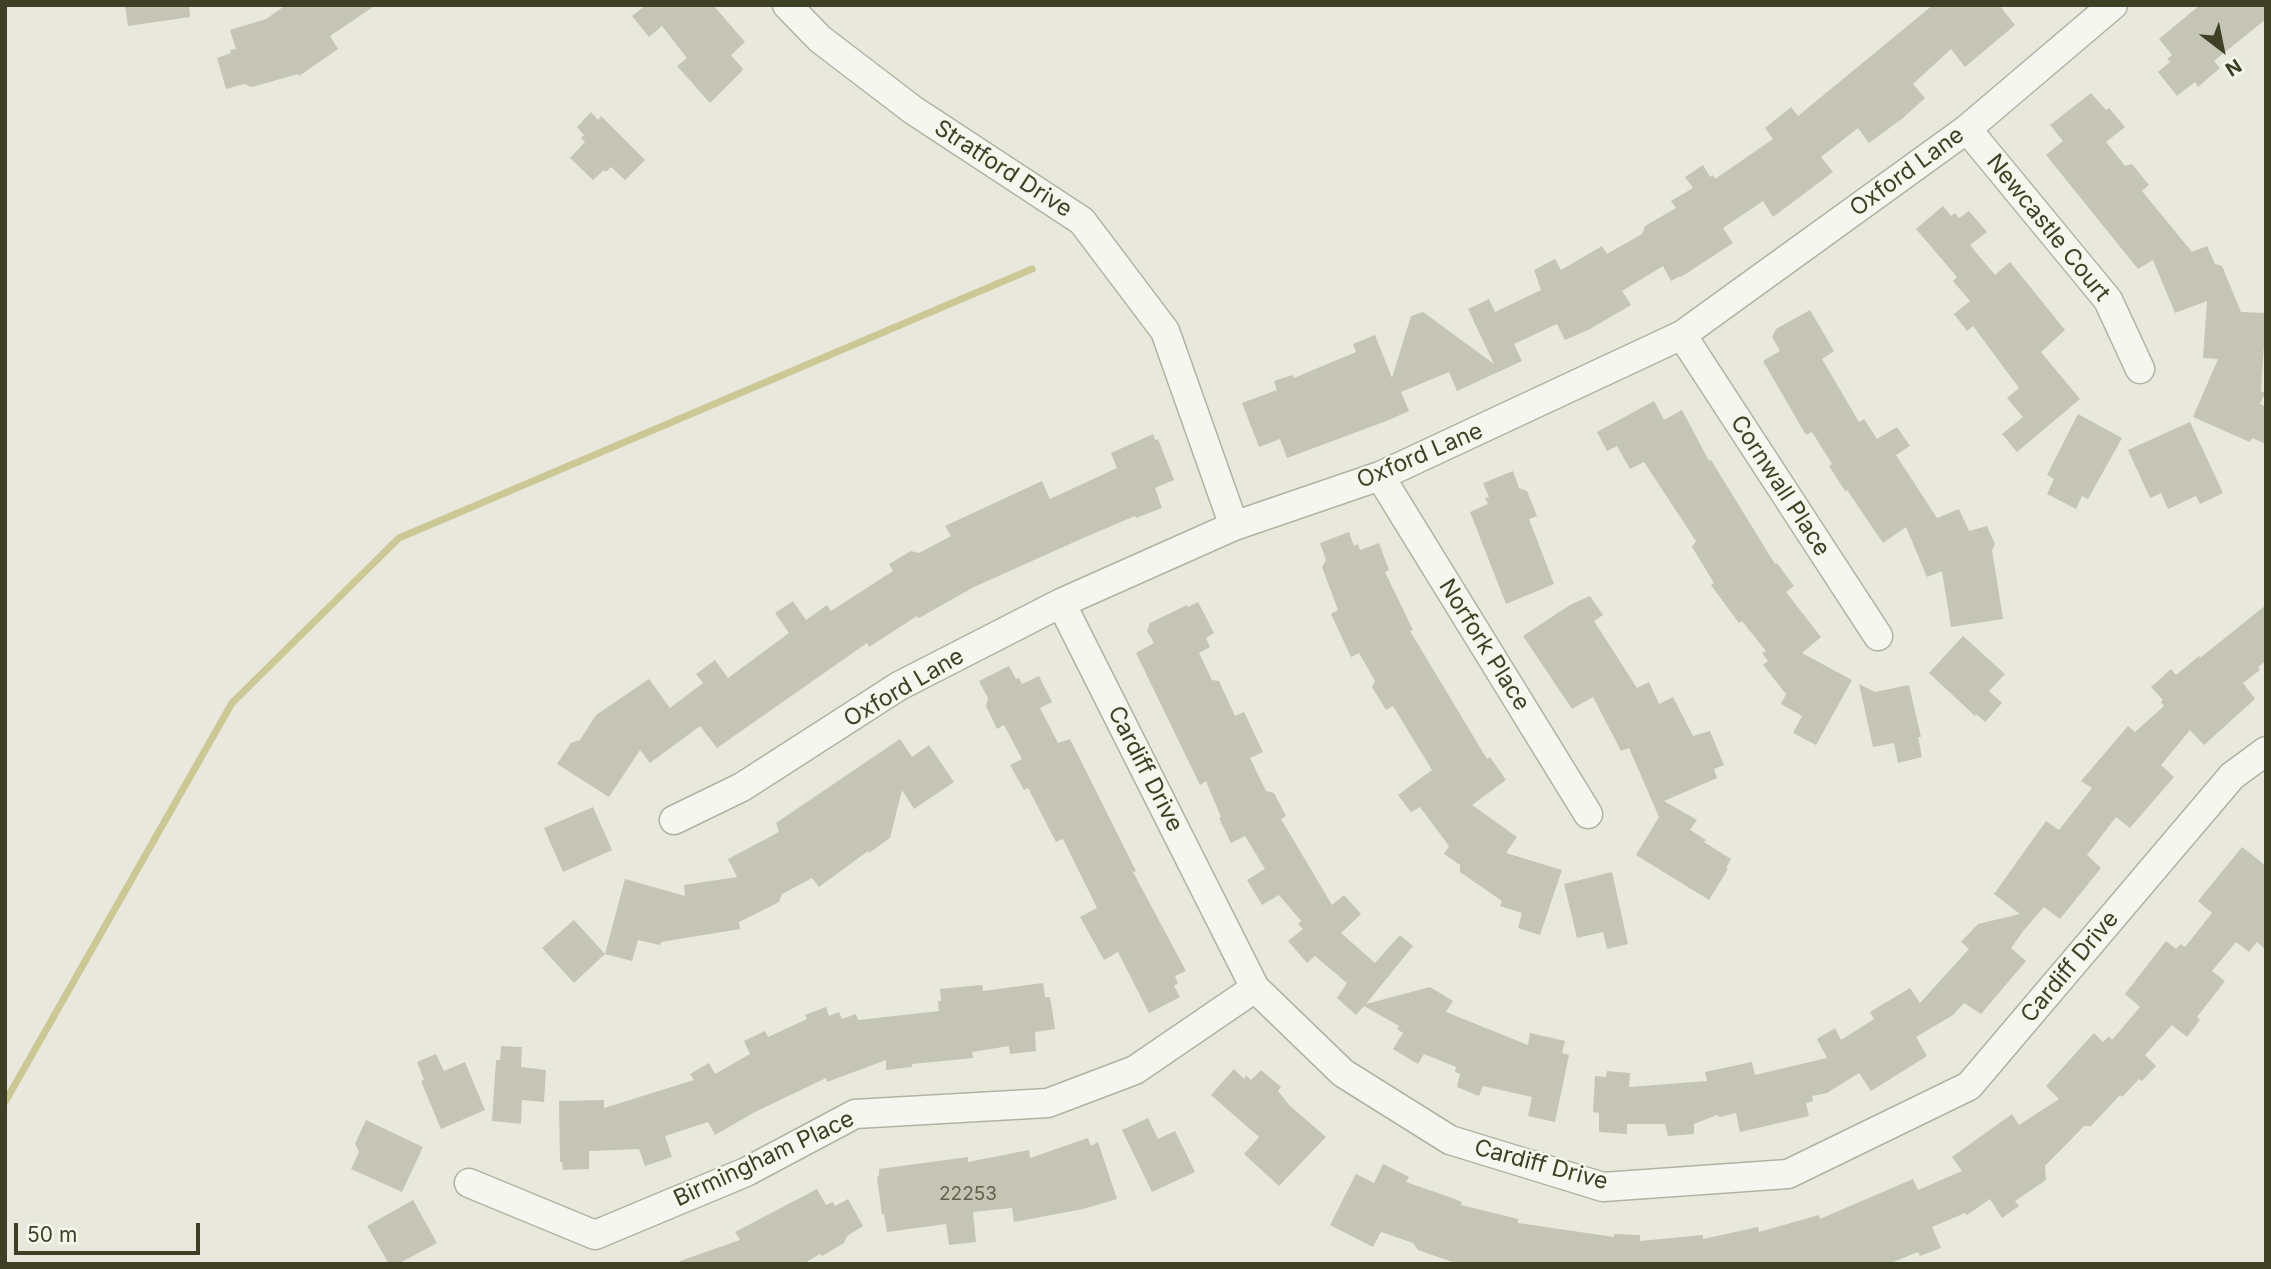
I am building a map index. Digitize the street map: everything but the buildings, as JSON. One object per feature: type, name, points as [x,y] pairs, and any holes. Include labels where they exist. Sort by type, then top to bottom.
[{"type":"street","name":"Stratford Drive","points":[[788,5],[820,39],[913,110],[1082,221],[1165,331],[1234,526]]},
{"type":"street","name":"Oxford Lane","points":[[674,820],[743,787],[899,686],[1061,603],[1234,526],[1380,476],[1682,335],[1967,129],[2113,5]]},
{"type":"street","name":"Newcastle Court","points":[[1967,129],[2108,300],[2140,369]]},
{"type":"street","name":"Cornwall Place","points":[[1682,335],[1878,636]]},
{"type":"street","name":"Norfork Place","points":[[1380,476],[1588,814]]},
{"type":"street","name":"Cardiff Drive","points":[[1061,603],[1255,988],[1343,1073],[1450,1140],[1603,1187],[1788,1174],[1969,1086],[2232,776],[2266,751]]},
{"type":"street","name":"Birmingham Place","points":[[468,1183],[595,1235],[746,1172],[855,1114],[1048,1103],[1135,1070],[1255,988]]},
{"type":"waterway","points":[[5,1102],[232,703],[399,538],[1032,269]]}]
